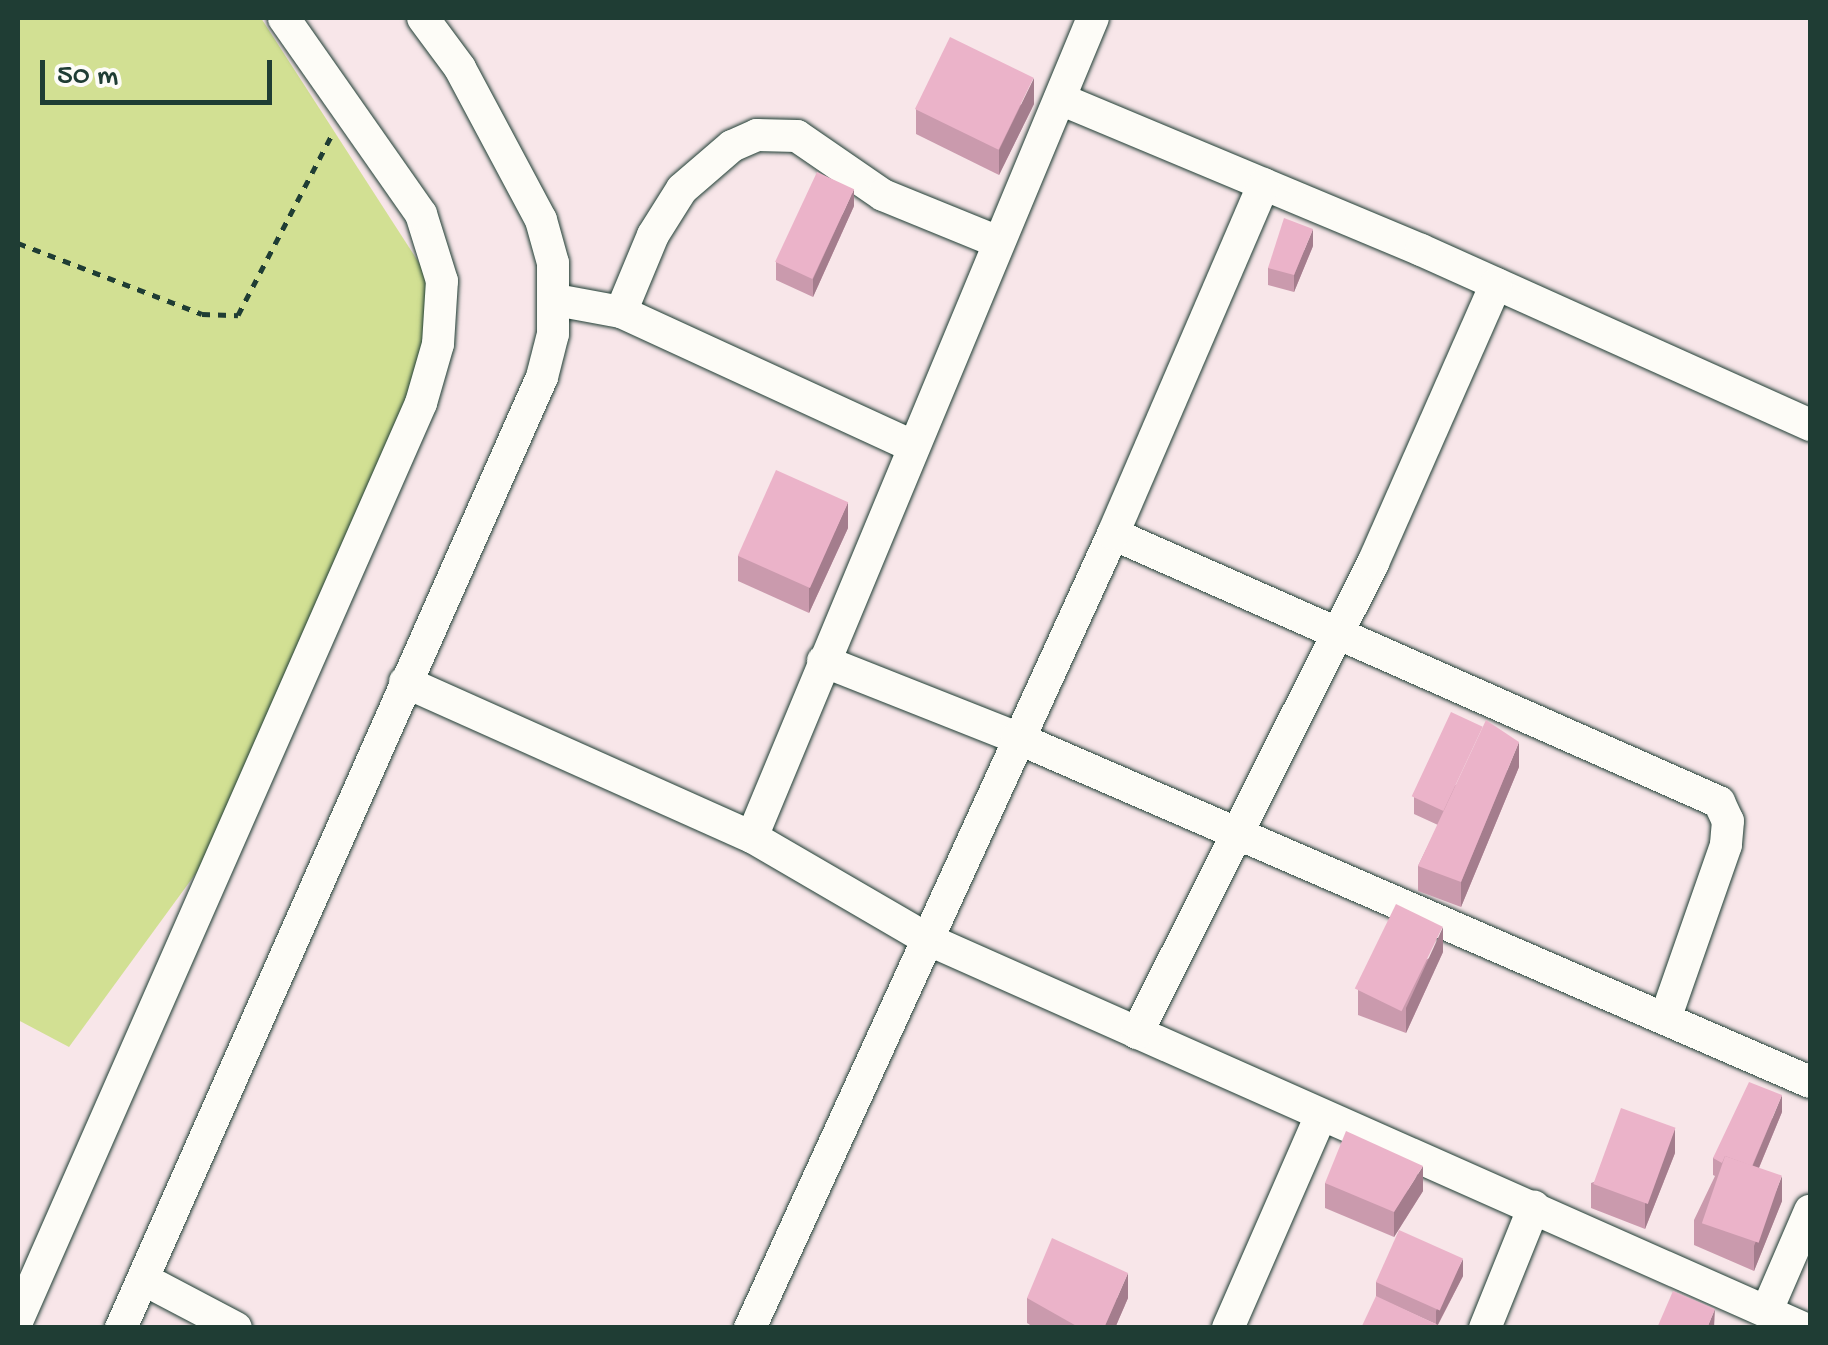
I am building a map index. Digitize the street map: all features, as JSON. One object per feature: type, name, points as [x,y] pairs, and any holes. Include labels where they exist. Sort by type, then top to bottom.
[{"type":"street","points":[[18,1319],[421,402],[438,344],[442,281],[421,214],[284,18]]},
{"type":"street","points":[[121,1328],[542,377],[556,300],[542,220],[460,68],[422,18]]},
{"type":"street","points":[[752,837],[910,445],[1092,18]]},
{"type":"street","points":[[1060,99],[1496,284],[1810,425]]},
{"type":"street","points":[[621,312],[653,234],[682,188],[732,146],[757,135],[796,136],[883,195],[996,241]]},
{"type":"street","points":[[750,1328],[929,940],[1016,738],[1113,534],[1264,184]]},
{"type":"street","points":[[1137,1033],[1234,831],[1338,632],[1496,284]]},
{"type":"street","points":[[556,300],[621,312],[910,445]]},
{"type":"street","points":[[1113,534],[1719,802],[1728,821],[1726,845],[1666,1016]]},
{"type":"street","points":[[823,662],[1016,738],[1666,1016],[1810,1082]]},
{"type":"street","points":[[405,682],[752,837],[929,940],[1768,1308],[1803,1328]]},
{"type":"street","points":[[1228,1328],[1321,1115]]},
{"type":"street","points":[[1485,1328],[1534,1207]]},
{"type":"street","points":[[1768,1308],[1810,1212]]},
{"type":"street","points":[[143,1278],[236,1328]]},
{"type":"path","points":[[18,243],[202,314],[238,315],[346,106]]},
{"type":"green space","points":[[18,18],[261,18],[445,303],[256,791],[69,1047],[18,1020]]},
{"type":"building","points":[[950,37],[1034,78],[999,150],[915,109]]},
{"type":"building","points":[[817,172],[854,189],[812,279],[775,262]]},
{"type":"building","points":[[1284,218],[1313,229],[1294,275],[1268,268]]},
{"type":"building","points":[[776,470],[848,502],[810,588],[738,556]]},
{"type":"building","points":[[1451,712],[1483,727],[1443,811],[1412,796]]},
{"type":"building","points":[[1486,720],[1519,742],[1461,882],[1418,866]]},
{"type":"building","points":[[1396,904],[1443,927],[1402,1011],[1355,988]]},
{"type":"building","points":[[1749,1082],[1782,1095],[1752,1166],[1725,1156],[1722,1163],[1713,1158]]},
{"type":"building","points":[[1621,1108],[1676,1128],[1648,1204],[1593,1184]]},
{"type":"building","points":[[1346,1131],[1423,1166],[1394,1212],[1325,1183]]},
{"type":"building","points":[[1725,1156],[1782,1176],[1759,1243],[1702,1223]]},
{"type":"building","points":[[1399,1230],[1463,1258],[1440,1311],[1376,1282]]},
{"type":"building","points":[[1052,1238],[1128,1273],[1104,1328],[1080,1328],[1027,1298]]},
{"type":"building","points":[[1673,1291],[1715,1309],[1707,1328],[1657,1328]]},
{"type":"building","points":[[1376,1296],[1440,1326],[1440,1328],[1361,1328]]}]
